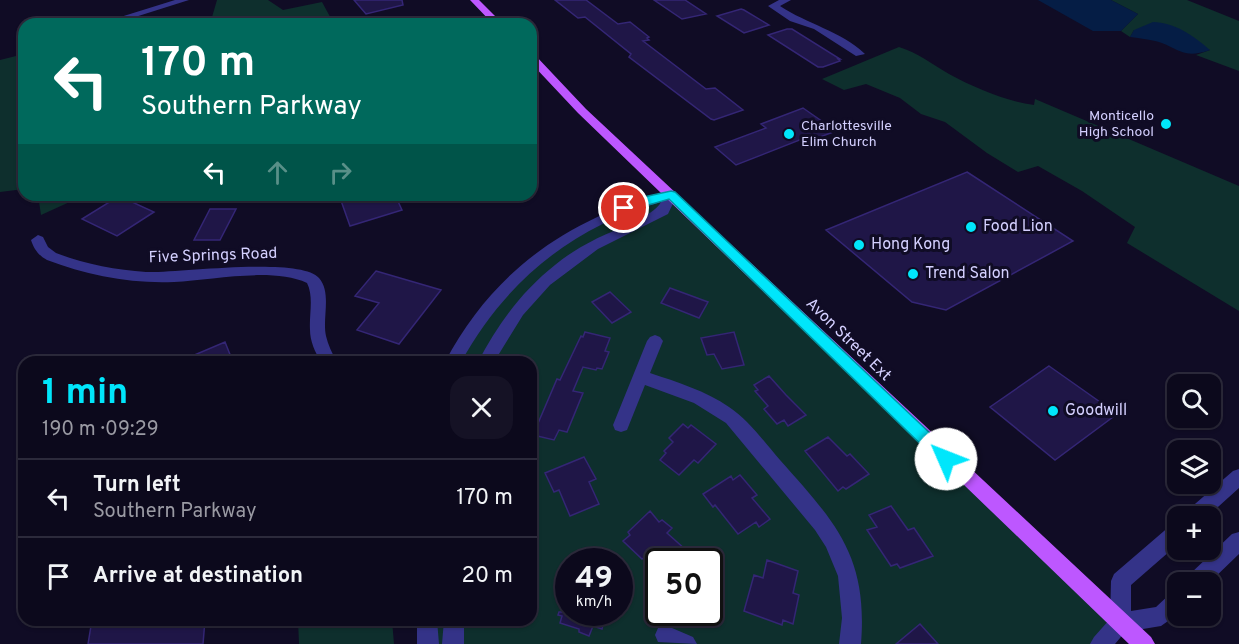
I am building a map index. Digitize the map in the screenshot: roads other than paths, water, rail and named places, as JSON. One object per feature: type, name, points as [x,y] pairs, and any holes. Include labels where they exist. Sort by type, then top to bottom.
[{"type":"main road","points":[[474,0],[492,18]]},
{"type":"main road","name":"Avon Street Ext","points":[[537,63],[582,111],[1144,644]]},
{"type":"street","points":[[124,18],[186,0]]},
{"type":"street","points":[[787,0],[773,6],[793,19],[817,27],[860,54]]},
{"type":"street","points":[[456,356],[474,325],[506,285],[542,254],[581,229],[624,208],[671,195]]},
{"type":"street","points":[[489,356],[518,308],[554,273],[593,245],[662,212],[671,195]]},
{"type":"street","name":"Five Springs Road","points":[[38,240],[40,249],[46,255],[82,266],[129,275],[202,276],[273,272],[303,274],[313,279],[318,288],[318,336],[326,356]]},
{"type":"street","points":[[621,425],[655,341]]},
{"type":"street","points":[[641,377],[698,395],[716,405],[732,418],[823,523],[837,545],[846,566],[853,593],[850,644]]},
{"type":"street","points":[[1206,506],[1239,477]]},
{"type":"street","points":[[1101,644],[1120,622],[1121,581],[1167,541]]},
{"type":"street","points":[[1206,572],[1239,541]]},
{"type":"street","points":[[1120,622],[1161,616],[1167,610]]},
{"type":"street","points":[[427,626],[428,644]]},
{"type":"street","points":[[453,644],[454,626]]},
{"type":"street","points":[[666,635],[686,644]]},
{"type":"water","points":[[1038,0],[1111,0],[1138,14],[1121,31],[1093,31]]},
{"type":"water","points":[[1153,22],[1169,24],[1210,50],[1193,54],[1186,53],[1155,41],[1130,37],[1134,30]]},
{"type":"place","name":"Monticello High School","points":[[1166,124]]},
{"type":"place","name":"Charlottesville Elim Church","points":[[789,134]]},
{"type":"place","name":"Food Lion","points":[[971,227]]},
{"type":"place","name":"Hong Kong","points":[[859,245]]},
{"type":"place","name":"Trend Salon","points":[[913,274]]},
{"type":"place","name":"Goodwill","points":[[1053,411]]}]
